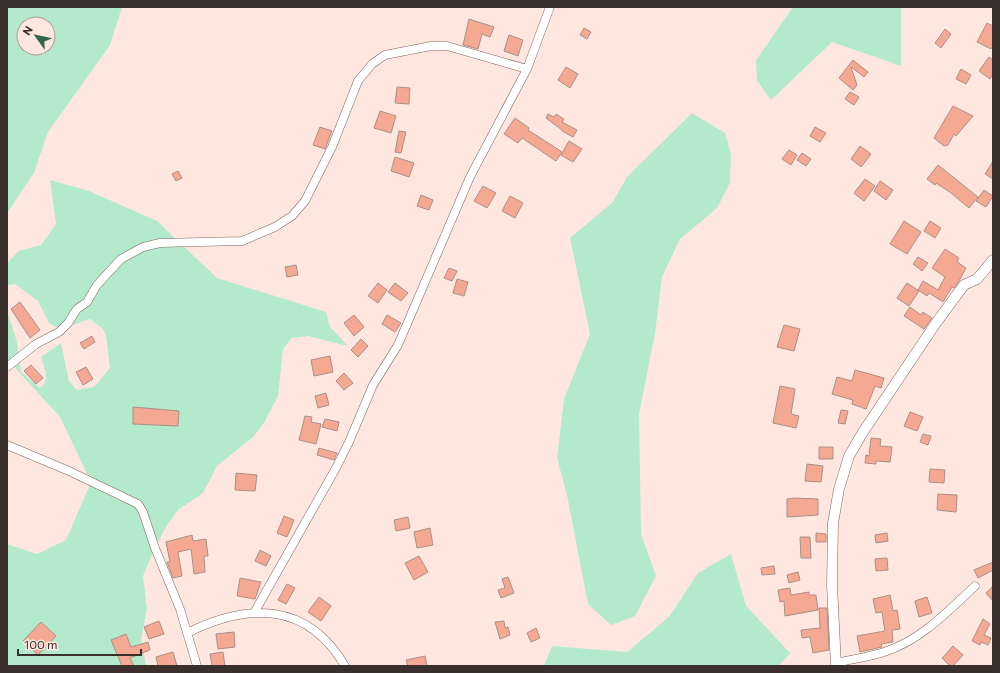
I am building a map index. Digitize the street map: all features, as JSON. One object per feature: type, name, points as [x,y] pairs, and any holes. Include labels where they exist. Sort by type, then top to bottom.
[{"type":"street","points":[[254,614],[349,442],[373,385],[398,345],[470,177],[527,69],[550,7]]},
{"type":"street","points":[[7,367],[36,344],[59,332],[68,323],[77,309],[87,302],[97,285],[121,259],[144,247],[160,243],[242,241],[275,227],[292,216],[305,201],[332,147],[358,82],[372,64],[385,55],[431,46],[447,46],[527,69]]},
{"type":"street","points":[[975,586],[927,629],[905,643],[886,652],[836,664],[832,585],[833,528],[839,489],[849,456],[863,432],[936,323],[964,285],[977,279],[993,260]]},
{"type":"street","points":[[7,445],[69,471],[138,504],[143,512],[155,548],[180,609],[197,666]]},
{"type":"street","points":[[187,634],[217,620],[254,614],[283,614],[306,624],[332,648],[345,666]]},
{"type":"green space","points":[[7,7],[122,7],[110,45],[48,132],[34,173],[7,213]]},
{"type":"green space","points":[[793,7],[901,7],[901,66],[832,42],[771,100],[757,81],[756,60]]},
{"type":"green space","points":[[692,113],[725,133],[731,154],[730,183],[717,208],[680,239],[662,277],[655,333],[639,414],[641,534],[656,576],[635,616],[611,625],[588,604],[567,495],[557,458],[564,399],[590,334],[570,238],[612,203],[627,177]]},
{"type":"green space","points":[[50,180],[89,191],[157,221],[217,278],[326,312],[330,327],[348,346],[308,336],[292,338],[283,349],[278,396],[264,423],[253,437],[217,466],[203,493],[178,510],[167,525],[143,576],[147,609],[141,639],[146,666],[7,666],[7,544],[37,554],[66,540],[91,482],[60,417],[7,359],[7,310],[17,342],[21,372],[40,388],[45,382],[46,378],[41,357],[61,343],[69,381],[77,390],[94,387],[110,368],[106,336],[103,329],[90,319],[64,328],[56,327],[49,323],[38,301],[15,284],[7,285],[7,263],[19,251],[41,245],[56,224]]},
{"type":"green space","points":[[731,554],[746,606],[790,653],[779,666],[544,666],[552,646],[627,652],[669,617],[698,573]]},
{"type":"building","points":[[469,19],[494,27],[490,37],[482,34],[478,49],[463,45]]},
{"type":"building","points":[[987,23],[993,26],[993,45],[991,49],[977,42]]},
{"type":"building","points":[[584,28],[591,32],[587,39],[580,35]]},
{"type":"building","points":[[945,29],[951,34],[941,48],[935,43]]},
{"type":"building","points":[[509,35],[523,40],[518,56],[504,51]]},
{"type":"building","points":[[989,57],[993,60],[993,74],[990,79],[979,71]]},
{"type":"building","points":[[853,60],[868,72],[864,77],[851,67],[857,85],[853,90],[839,78]]},
{"type":"building","points":[[566,67],[578,74],[570,88],[558,80]]},
{"type":"building","points":[[961,69],[971,75],[966,84],[956,79]]},
{"type":"building","points":[[397,87],[410,88],[409,104],[395,103]]},
{"type":"building","points":[[850,92],[859,97],[854,105],[845,99]]},
{"type":"building","points":[[953,106],[973,116],[956,136],[954,134],[948,145],[944,146],[934,138]]},
{"type":"building","points":[[380,111],[396,116],[391,133],[374,128]]},
{"type":"building","points":[[548,114],[554,117],[556,114],[564,119],[562,122],[577,130],[573,137],[562,131],[546,118]]},
{"type":"building","points":[[515,118],[529,128],[528,130],[562,152],[556,161],[522,138],[518,143],[504,134]]},
{"type":"building","points":[[320,127],[332,131],[325,149],[313,145]]},
{"type":"building","points":[[815,127],[826,133],[820,142],[810,136]]},
{"type":"building","points":[[399,131],[406,132],[401,153],[395,152]]},
{"type":"building","points":[[569,141],[582,149],[573,162],[561,155]]},
{"type":"building","points":[[860,146],[871,154],[861,167],[851,159]]},
{"type":"building","points":[[789,150],[797,155],[791,165],[782,159]]},
{"type":"building","points":[[802,153],[811,159],[806,166],[797,160]]},
{"type":"building","points":[[395,157],[414,163],[409,177],[391,171]]},
{"type":"building","points":[[993,161],[993,179],[985,174]]},
{"type":"building","points":[[938,165],[978,197],[969,208],[951,193],[927,179]]},
{"type":"building","points":[[178,171],[182,178],[176,181],[172,174]]},
{"type":"building","points":[[865,179],[875,186],[864,201],[854,193]]},
{"type":"building","points":[[880,181],[893,190],[886,200],[874,191]]},
{"type":"building","points":[[483,186],[496,193],[487,208],[474,201]]},
{"type":"building","points":[[984,190],[993,196],[986,207],[976,201]]},
{"type":"building","points":[[421,195],[433,200],[429,210],[417,206]]},
{"type":"building","points":[[510,196],[523,203],[515,218],[502,211]]},
{"type":"building","points":[[904,221],[921,232],[907,254],[890,244]]},
{"type":"building","points":[[930,221],[941,228],[935,238],[924,231]]},
{"type":"building","points":[[945,249],[959,258],[957,262],[966,268],[959,281],[954,288],[952,287],[943,302],[929,293],[927,296],[918,290],[923,281],[938,290],[945,277],[932,268]]},
{"type":"building","points":[[918,257],[928,263],[922,271],[913,264]]},
{"type":"building","points":[[296,265],[298,275],[287,277],[285,267]]},
{"type":"building","points":[[449,268],[457,271],[452,281],[444,278]]},
{"type":"building","points":[[457,279],[468,282],[464,296],[453,293]]},
{"type":"building","points":[[378,283],[387,290],[378,303],[368,296]]},
{"type":"building","points":[[395,283],[408,293],[401,301],[388,292]]},
{"type":"building","points":[[907,283],[919,291],[909,306],[897,298]]},
{"type":"building","points":[[20,302],[40,330],[30,338],[11,309]]},
{"type":"building","points":[[910,307],[921,315],[923,312],[932,318],[924,329],[904,316]]},
{"type":"building","points":[[354,315],[364,327],[354,336],[344,323]]},
{"type":"building","points":[[387,315],[401,323],[395,332],[382,324]]},
{"type":"building","points":[[784,325],[800,329],[794,351],[777,347]]},
{"type":"building","points":[[92,336],[95,342],[84,349],[80,343]]},
{"type":"building","points":[[361,339],[368,346],[358,357],[351,350]]},
{"type":"building","points":[[330,356],[333,372],[314,376],[311,360]]},
{"type":"building","points":[[31,365],[43,378],[36,384],[24,371]]},
{"type":"building","points":[[86,367],[93,379],[83,385],[76,372]]},
{"type":"building","points":[[855,370],[884,378],[881,388],[875,386],[866,409],[852,404],[853,400],[832,394],[837,377],[852,381]]},
{"type":"building","points":[[344,373],[353,383],[344,390],[336,381]]},
{"type":"building","points":[[780,386],[795,389],[791,414],[799,416],[796,428],[773,423]]},
{"type":"building","points":[[326,393],[329,405],[318,408],[315,396]]},
{"type":"building","points":[[133,407],[179,411],[178,426],[133,424]]},
{"type":"building","points":[[841,410],[848,411],[845,424],[838,423]]},
{"type":"building","points":[[910,412],[923,417],[917,431],[904,426]]},
{"type":"building","points":[[305,416],[312,417],[311,422],[321,424],[316,444],[299,440]]},
{"type":"building","points":[[325,419],[339,422],[337,431],[322,427]]},
{"type":"building","points":[[923,434],[931,436],[928,445],[920,442]]},
{"type":"building","points":[[871,438],[881,439],[880,446],[892,447],[890,462],[876,461],[876,464],[865,463],[866,455],[869,456]]},
{"type":"building","points":[[819,447],[833,447],[833,459],[819,459]]},
{"type":"building","points":[[319,448],[337,453],[334,460],[317,455]]},
{"type":"building","points":[[807,464],[823,466],[821,482],[805,481]]},
{"type":"building","points":[[930,469],[945,470],[944,483],[929,482]]},
{"type":"building","points":[[236,473],[257,475],[255,491],[235,490]]},
{"type":"building","points":[[938,494],[957,495],[956,512],[937,510]]},
{"type":"building","points":[[787,499],[818,499],[818,515],[787,517]]},
{"type":"building","points":[[284,516],[294,520],[287,537],[277,533]]},
{"type":"building","points":[[408,517],[410,528],[396,531],[394,520]]},
{"type":"building","points":[[430,528],[433,545],[417,548],[414,532]]},
{"type":"building","points":[[816,533],[826,534],[826,542],[816,542]]},
{"type":"building","points":[[887,533],[888,541],[876,543],[875,535]]},
{"type":"building","points":[[192,535],[193,541],[206,539],[208,556],[204,556],[205,572],[194,574],[191,549],[178,552],[182,576],[173,578],[167,562],[170,562],[166,542]]},
{"type":"building","points":[[800,537],[810,537],[811,558],[801,558]]},
{"type":"building","points":[[260,550],[271,556],[266,566],[255,561]]},
{"type":"building","points":[[419,556],[428,572],[414,580],[405,563]]},
{"type":"building","points":[[887,558],[888,570],[876,571],[875,559]]},
{"type":"building","points":[[993,562],[993,570],[978,578],[974,570]]},
{"type":"building","points":[[774,566],[775,574],[762,575],[761,568]]},
{"type":"building","points":[[798,572],[800,580],[789,583],[787,575]]},
{"type":"building","points":[[508,577],[514,593],[501,598],[498,590],[505,588],[502,579]]},
{"type":"building","points":[[240,578],[261,582],[255,599],[237,596]]},
{"type":"building","points":[[287,584],[295,588],[286,604],[278,600]]},
{"type":"building","points":[[993,586],[993,601],[986,593]]},
{"type":"building","points":[[790,588],[791,595],[809,592],[809,595],[816,595],[818,610],[785,616],[784,601],[780,602],[778,590]]},
{"type":"building","points":[[890,595],[893,611],[897,610],[900,629],[892,630],[893,642],[881,644],[882,647],[860,652],[857,636],[885,631],[882,612],[876,613],[873,599]]},
{"type":"building","points":[[319,597],[331,606],[321,621],[308,612]]},
{"type":"building","points":[[927,597],[932,613],[919,617],[915,601]]},
{"type":"building","points":[[819,608],[827,608],[829,650],[813,653],[810,637],[802,638],[801,630],[820,628]]},
{"type":"building","points":[[983,619],[990,624],[984,635],[991,638],[988,645],[981,642],[980,645],[972,641]]},
{"type":"building","points":[[159,621],[164,634],[149,639],[144,627]]},
{"type":"building","points":[[504,621],[505,628],[508,627],[510,635],[500,639],[495,622]]},
{"type":"building","points":[[41,622],[56,636],[38,655],[23,641]]},
{"type":"building","points":[[536,628],[540,638],[531,642],[527,633]]},
{"type":"building","points":[[234,632],[235,647],[218,649],[216,634]]},
{"type":"building","points":[[126,634],[131,647],[148,642],[150,650],[130,658],[134,666],[122,666],[111,640]]},
{"type":"building","points":[[953,646],[963,655],[953,666],[950,666],[942,658]]},
{"type":"building","points":[[173,652],[177,666],[158,666],[156,657]]},
{"type":"building","points":[[223,652],[225,666],[212,666],[210,654]]},
{"type":"building","points":[[425,656],[427,666],[408,666],[406,660]]}]
